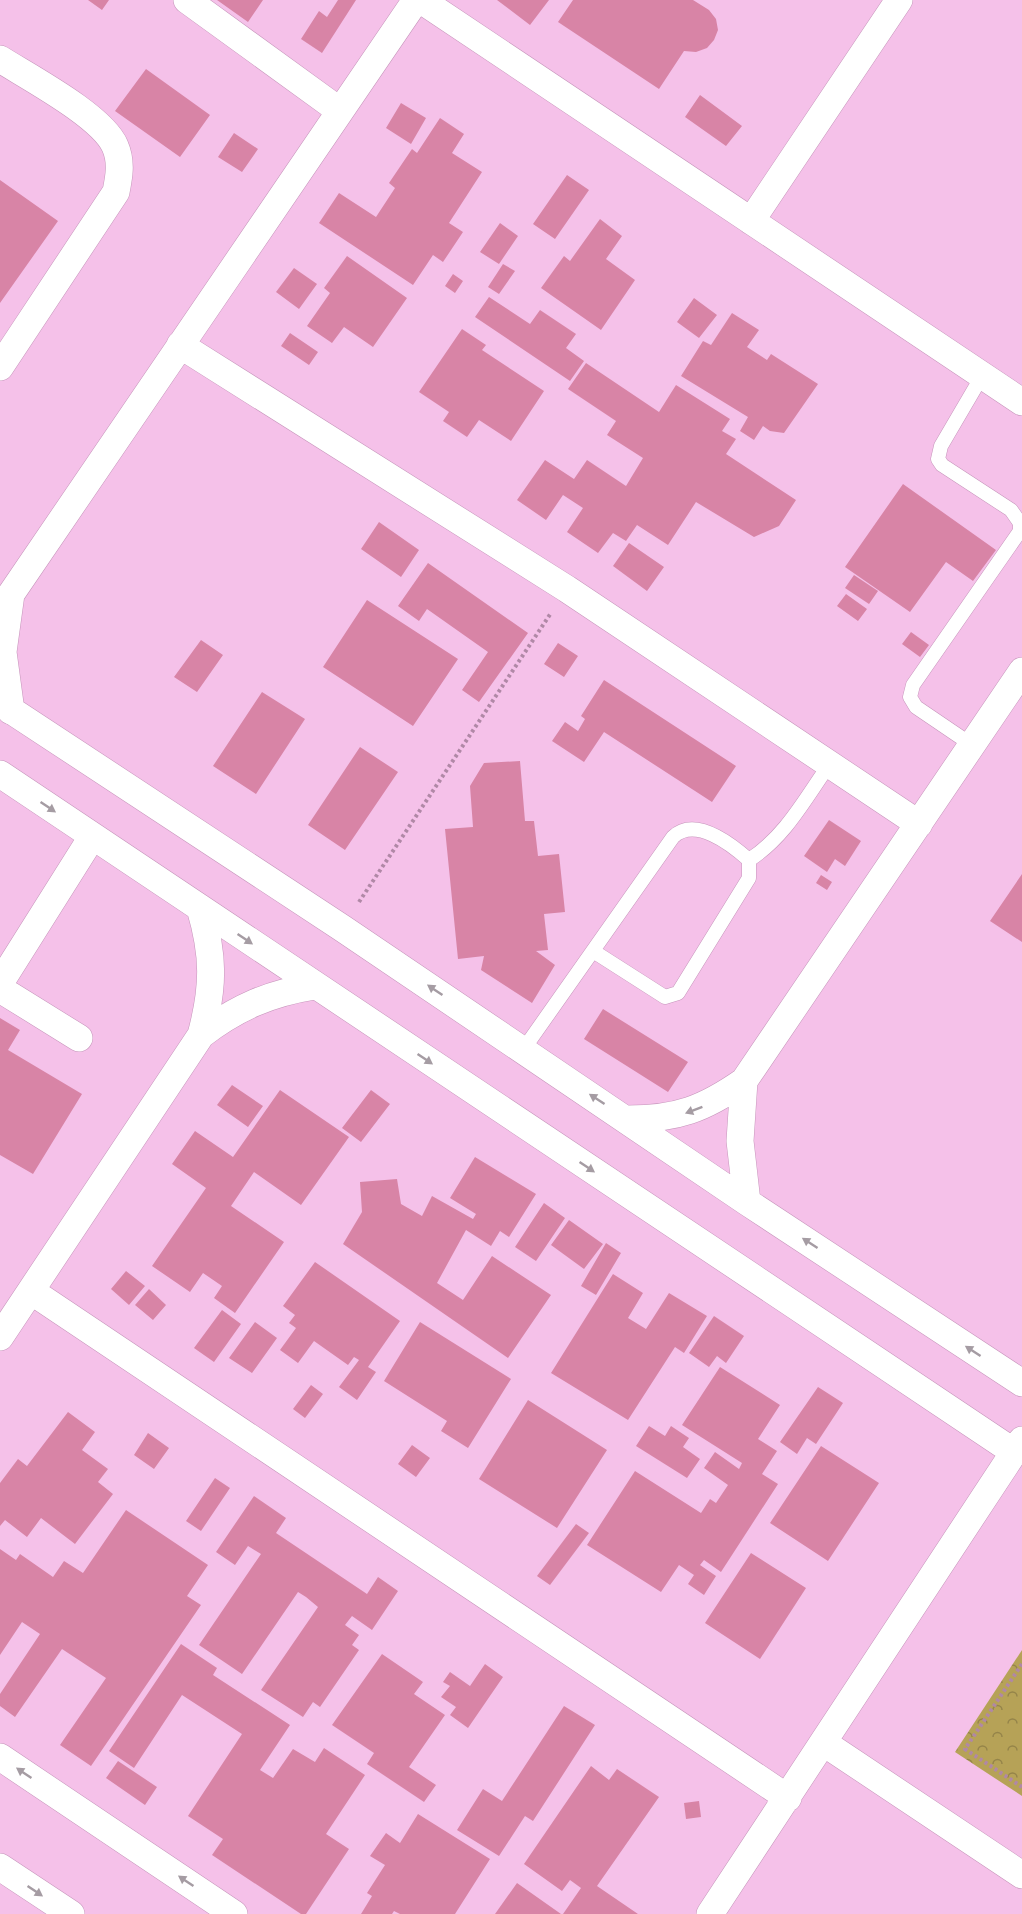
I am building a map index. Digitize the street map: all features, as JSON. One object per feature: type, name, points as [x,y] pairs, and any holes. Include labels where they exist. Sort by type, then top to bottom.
[{"type":"street","points":[[187,0],[340,111]]},
{"type":"street","points":[[416,0],[5,597],[3,652],[5,707],[342,928],[628,1119],[747,1202],[1022,1383]]},
{"type":"street","points":[[421,0],[1022,402]]},
{"type":"street","points":[[751,221],[899,0]]},
{"type":"street","points":[[0,59],[104,128],[116,147],[121,169],[116,192],[0,367]]},
{"type":"street","points":[[180,345],[567,589],[919,824]]},
{"type":"street","points":[[628,1119],[659,1119],[690,1112],[719,1099],[744,1081],[1022,671]]},
{"type":"street","points":[[0,774],[315,986],[1018,1446],[710,1914]]},
{"type":"street","points":[[0,983],[92,837]]},
{"type":"street","points":[[200,908],[209,939],[212,971],[210,1003],[201,1035]]},
{"type":"street","points":[[0,1337],[201,1035],[226,1015],[254,1000],[284,991],[315,986]]},
{"type":"street","points":[[0,989],[80,1038]]},
{"type":"street","points":[[744,1081],[740,1141],[747,1202]]},
{"type":"street","points":[[31,1291],[788,1798]]},
{"type":"street","points":[[824,1743],[1022,1875]]},
{"type":"street","points":[[0,1757],[234,1914]]},
{"type":"street","points":[[0,1867],[70,1914]]},
{"type":"lane","points":[[972,745],[916,707],[910,697],[914,686],[1020,531],[1020,523],[1011,510],[942,465],[938,459],[940,446],[982,376]]},
{"type":"lane","points":[[749,860],[785,829],[829,765]]},
{"type":"lane","points":[[523,1050],[679,831],[697,829],[705,832],[749,860]]},
{"type":"lane","points":[[593,951],[665,996],[678,993],[749,878],[749,860]]},
{"type":"path","points":[[342,928],[567,589]]},
{"type":"path","points":[[1022,1664],[966,1749],[1022,1787]]},
{"type":"green space","points":[[1022,1650],[1022,1796],[955,1752]]},
{"type":"building","points":[[88,0],[109,0],[102,10]]},
{"type":"building","points":[[217,0],[263,0],[248,22]]},
{"type":"building","points":[[338,0],[356,0],[322,53],[301,39],[319,11],[327,17]]},
{"type":"building","points":[[497,0],[549,0],[530,25]]},
{"type":"building","points":[[573,0],[693,0],[709,10],[716,19],[718,30],[714,40],[707,48],[696,52],[684,51],[659,89],[558,22]]},
{"type":"building","points":[[146,69],[210,115],[180,157],[115,111]]},
{"type":"building","points":[[700,95],[742,126],[726,146],[685,117]]},
{"type":"building","points":[[401,103],[426,118],[411,144],[386,128]]},
{"type":"building","points":[[440,118],[464,134],[452,153],[482,172],[449,223],[463,232],[443,262],[433,255],[413,285],[319,223],[339,193],[376,217],[395,188],[389,183],[412,149],[417,153]]},
{"type":"building","points":[[234,133],[258,149],[242,172],[218,157]]},
{"type":"building","points":[[567,175],[589,190],[555,239],[533,224]]},
{"type":"building","points":[[0,180],[58,221],[0,303]]},
{"type":"building","points":[[600,219],[622,236],[606,259],[635,280],[601,330],[541,288],[564,256],[570,261]]},
{"type":"building","points":[[500,223],[518,236],[499,264],[480,252]]},
{"type":"building","points":[[347,256],[407,298],[373,347],[344,327],[332,343],[307,326],[330,293],[324,288]]},
{"type":"building","points":[[503,264],[515,271],[499,294],[488,287]]},
{"type":"building","points":[[294,268],[317,284],[299,309],[276,292]]},
{"type":"building","points":[[453,274],[463,281],[455,293],[445,286]]},
{"type":"building","points":[[489,297],[530,324],[540,310],[576,334],[566,348],[584,361],[570,381],[475,317]]},
{"type":"building","points":[[694,298],[717,315],[699,338],[677,322]]},
{"type":"building","points":[[732,313],[759,330],[747,347],[767,360],[771,354],[818,384],[784,433],[770,431],[763,426],[754,440],[740,431],[748,417],[681,376],[703,341],[711,345]]},
{"type":"building","points":[[462,329],[486,345],[482,350],[544,391],[511,441],[479,420],[467,437],[443,421],[449,412],[419,392]]},
{"type":"building","points":[[290,333],[318,352],[309,365],[281,346]]},
{"type":"building","points":[[586,363],[659,412],[676,385],[730,419],[722,431],[736,439],[726,454],[796,500],[779,526],[754,537],[696,502],[668,545],[637,525],[626,541],[613,533],[598,553],[567,532],[583,508],[563,495],[546,520],[517,500],[545,460],[574,479],[587,460],[626,486],[643,458],[607,435],[616,421],[568,389]]},
{"type":"building","points":[[903,484],[996,550],[973,581],[946,562],[910,612],[845,567]]},
{"type":"building","points":[[379,522],[419,550],[401,577],[361,549]]},
{"type":"building","points":[[629,543],[664,567],[647,591],[613,566]]},
{"type":"building","points":[[428,563],[528,633],[479,702],[462,690],[488,652],[427,609],[419,621],[398,606]]},
{"type":"building","points":[[854,575],[878,591],[869,604],[845,588]]},
{"type":"building","points":[[846,594],[867,609],[858,621],[837,606]]},
{"type":"building","points":[[367,600],[458,659],[413,726],[323,667]]},
{"type":"building","points":[[911,632],[929,645],[920,657],[902,644]]},
{"type":"building","points":[[201,640],[223,655],[197,692],[174,677]]},
{"type":"building","points":[[558,643],[578,656],[564,677],[544,664]]},
{"type":"building","points":[[604,680],[736,766],[712,802],[604,732],[584,762],[552,741],[565,722],[578,731],[585,719],[581,716]]},
{"type":"building","points":[[262,692],[305,719],[256,794],[213,766]]},
{"type":"building","points":[[360,747],[398,772],[345,850],[308,825]]},
{"type":"building","points":[[520,761],[525,821],[534,821],[538,856],[559,854],[565,912],[544,914],[548,950],[536,951],[555,965],[532,1003],[481,970],[484,956],[458,959],[445,829],[473,827],[470,786],[484,763]]},
{"type":"building","points":[[829,820],[861,841],[845,866],[835,859],[827,872],[804,856]]},
{"type":"building","points":[[1022,874],[1022,942],[990,921]]},
{"type":"building","points":[[821,875],[832,882],[827,890],[816,883]]},
{"type":"building","points":[[603,1009],[688,1062],[668,1092],[584,1039]]},
{"type":"building","points":[[0,1018],[20,1030],[8,1050],[82,1094],[33,1174],[0,1155]]},
{"type":"building","points":[[232,1085],[263,1106],[248,1127],[217,1105]]},
{"type":"building","points":[[280,1090],[349,1137],[301,1205],[254,1172],[231,1206],[284,1242],[235,1313],[214,1298],[222,1286],[203,1273],[190,1292],[152,1266],[206,1188],[172,1164],[195,1131],[233,1157]]},
{"type":"building","points":[[371,1090],[390,1104],[361,1142],[342,1128]]},
{"type":"building","points":[[475,1157],[536,1194],[509,1237],[500,1231],[491,1246],[466,1230],[437,1283],[463,1300],[492,1256],[551,1295],[508,1358],[343,1244],[362,1212],[360,1182],[397,1179],[401,1204],[422,1216],[432,1196],[473,1219],[476,1214],[450,1198]]},
{"type":"building","points":[[544,1203],[565,1218],[536,1261],[515,1247]]},
{"type":"building","points":[[569,1220],[603,1244],[584,1269],[551,1245]]},
{"type":"building","points":[[606,1243],[621,1253],[596,1295],[581,1286]]},
{"type":"building","points":[[315,1262],[400,1321],[368,1367],[376,1372],[357,1400],[339,1387],[359,1360],[354,1357],[348,1365],[314,1341],[298,1363],[280,1350],[296,1328],[289,1323],[295,1315],[283,1306]]},
{"type":"building","points":[[126,1271],[145,1286],[129,1305],[111,1289]]},
{"type":"building","points":[[613,1274],[643,1293],[628,1318],[646,1329],[669,1293],[707,1316],[684,1353],[675,1347],[628,1420],[551,1373]]},
{"type":"building","points":[[149,1289],[166,1305],[153,1320],[135,1305]]},
{"type":"building","points":[[222,1310],[241,1324],[214,1362],[194,1348]]},
{"type":"building","points":[[714,1316],[744,1336],[726,1363],[717,1356],[709,1367],[689,1353]]},
{"type":"building","points":[[255,1322],[277,1338],[252,1373],[229,1358]]},
{"type":"building","points":[[420,1322],[511,1379],[468,1448],[441,1431],[447,1421],[384,1381]]},
{"type":"building","points":[[720,1367],[780,1405],[758,1439],[777,1451],[762,1474],[778,1484],[721,1572],[704,1560],[700,1565],[716,1576],[704,1595],[688,1584],[694,1575],[679,1565],[661,1592],[587,1545],[635,1471],[701,1513],[710,1499],[716,1503],[728,1485],[704,1468],[715,1452],[739,1469],[742,1463],[682,1425]]},
{"type":"building","points":[[311,1385],[323,1394],[305,1418],[293,1409]]},
{"type":"building","points":[[818,1387],[843,1403],[816,1444],[807,1438],[797,1454],[780,1442]]},
{"type":"building","points":[[528,1400],[607,1450],[557,1528],[479,1479]]},
{"type":"building","points":[[68,1412],[95,1432],[82,1450],[108,1469],[98,1482],[113,1494],[75,1544],[41,1518],[27,1537],[5,1520],[0,1526],[0,1483],[18,1459],[27,1466]]},
{"type":"building","points":[[649,1426],[665,1436],[671,1426],[689,1438],[683,1447],[700,1459],[687,1478],[636,1446]]},
{"type":"building","points":[[148,1433],[169,1448],[154,1469],[134,1455]]},
{"type":"building","points":[[412,1445],[430,1458],[416,1477],[398,1464]]},
{"type":"building","points":[[821,1446],[879,1483],[828,1561],[770,1523]]},
{"type":"building","points":[[215,1478],[230,1488],[201,1531],[186,1521]]},
{"type":"building","points":[[254,1496],[286,1518],[276,1533],[367,1594],[378,1577],[398,1591],[372,1630],[352,1616],[345,1625],[359,1635],[352,1645],[359,1650],[320,1707],[313,1702],[303,1717],[261,1690],[318,1607],[306,1597],[298,1592],[242,1674],[199,1645],[261,1554],[248,1546],[235,1565],[216,1552]]},
{"type":"building","points":[[126,1510],[208,1565],[187,1596],[201,1605],[91,1766],[60,1745],[106,1678],[62,1649],[15,1717],[0,1706],[0,1694],[40,1634],[22,1622],[0,1655],[0,1549],[16,1560],[20,1554],[53,1577],[64,1561],[83,1573]]},
{"type":"building","points":[[576,1524],[589,1533],[550,1585],[537,1576]]},
{"type":"building","points":[[751,1553],[806,1588],[760,1659],[705,1623]]},
{"type":"building","points":[[181,1644],[217,1668],[213,1675],[290,1725],[260,1770],[273,1778],[293,1749],[315,1762],[324,1748],[365,1775],[326,1834],[349,1849],[306,1914],[301,1914],[212,1855],[223,1839],[188,1816],[242,1734],[182,1695],[134,1768],[109,1751]]},
{"type":"building","points":[[382,1654],[423,1682],[414,1694],[445,1715],[409,1767],[436,1785],[424,1802],[367,1764],[374,1753],[332,1725]]},
{"type":"building","points":[[485,1664],[503,1677],[468,1728],[450,1715],[456,1707],[441,1697],[450,1686],[443,1682],[450,1672],[470,1686]]},
{"type":"building","points":[[564,1706],[595,1725],[533,1821],[525,1816],[499,1856],[457,1830],[483,1789],[502,1801]]},
{"type":"building","points":[[118,1761],[157,1787],[145,1805],[106,1778]]},
{"type":"building","points":[[591,1766],[609,1780],[617,1769],[659,1797],[597,1886],[638,1914],[563,1914],[581,1888],[570,1880],[562,1891],[524,1864]]},
{"type":"building","points":[[699,1801],[701,1817],[686,1819],[684,1803]]},
{"type":"building","points":[[418,1814],[490,1859],[455,1914],[400,1914],[394,1911],[392,1914],[361,1914],[372,1896],[367,1893],[385,1865],[370,1856],[386,1833],[400,1843]]},
{"type":"building","points":[[517,1883],[561,1914],[495,1914]]}]
